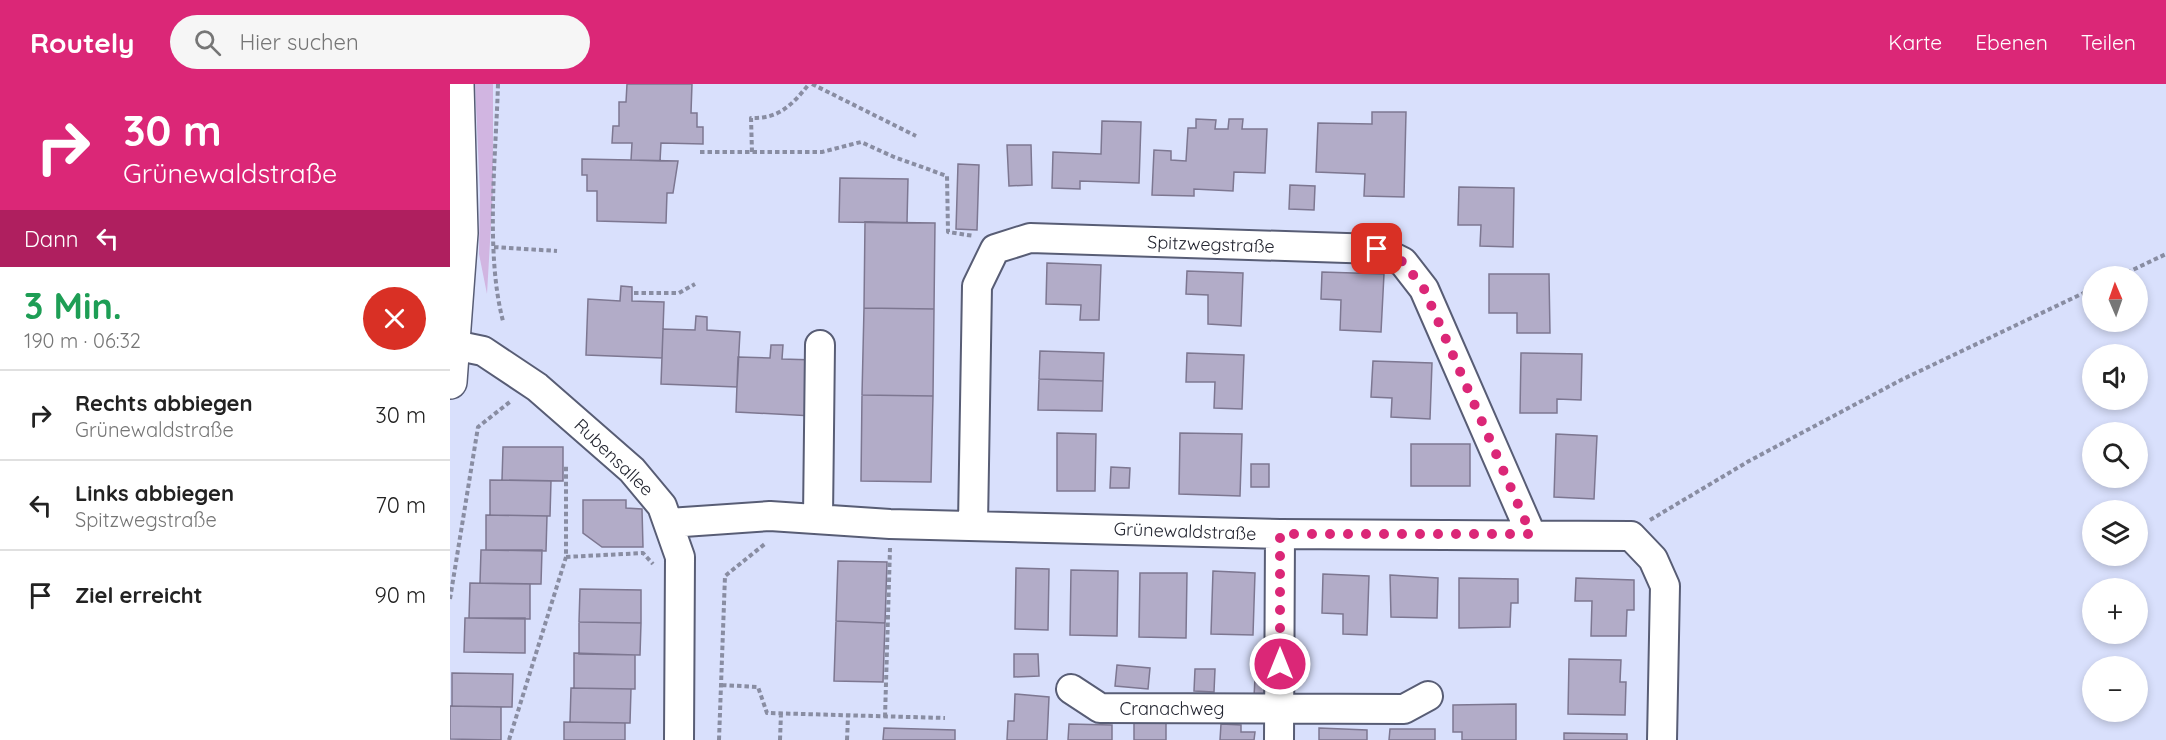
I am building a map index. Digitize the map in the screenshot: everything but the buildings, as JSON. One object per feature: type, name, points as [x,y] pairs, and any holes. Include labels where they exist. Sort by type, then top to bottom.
[{"type":"main road","points":[[450,382],[461,234],[457,84]]},
{"type":"street","name":"Spitzwegstraße","points":[[995,249],[1030,238],[1126,241],[1377,249],[1403,262],[1424,289],[1531,534]]},
{"type":"street","points":[[973,524],[977,286],[995,249]]},
{"type":"street","name":"Rubensallee","points":[[454,345],[469,347],[500,361],[561,407],[651,489],[669,523],[680,557],[679,740]]},
{"type":"street","points":[[818,517],[820,345]]},
{"type":"street","name":"Grünewaldstraße","points":[[669,523],[770,516],[818,517],[890,524],[973,524],[1280,534],[1631,536]]},
{"type":"street","points":[[1279,740],[1280,534]]},
{"type":"street","points":[[1631,536],[1653,559],[1665,586],[1662,740]]},
{"type":"street","name":"Cranachweg","points":[[1071,689],[1100,708],[1404,709],[1428,696]]},
{"type":"path","points":[[498,84],[494,247],[498,304],[502,321]]},
{"type":"path","points":[[752,152],[751,118],[769,119],[791,106],[811,84],[916,136]]},
{"type":"path","points":[[700,152],[822,152],[861,142],[894,157],[947,176],[948,232],[980,237],[995,249]]},
{"type":"path","points":[[494,247],[557,251]]},
{"type":"path","points":[[2141,266],[2166,254]]},
{"type":"path","points":[[634,293],[680,293],[695,284]]},
{"type":"path","points":[[1631,536],[1655,516],[1749,460],[1901,380],[2082,294]]},
{"type":"path","points":[[450,599],[478,427],[511,402],[515,394]]},
{"type":"path","points":[[518,740],[510,737],[566,557],[566,464]]},
{"type":"path","points":[[719,740],[724,576],[766,542],[770,516]]},
{"type":"path","points":[[885,717],[890,524]]},
{"type":"path","points":[[566,557],[642,554],[658,568]]},
{"type":"path","points":[[722,686],[758,687],[767,713],[945,718]]},
{"type":"path","points":[[780,713],[780,740]]},
{"type":"path","points":[[847,740],[848,716]]},
{"type":"shaded area","points":[[475,84],[493,84],[493,190],[487,294],[479,254],[480,193]]},
{"type":"route","points":[[1280,664],[1280,534],[1531,534],[1424,289],[1403,262],[1377,249]]}]
